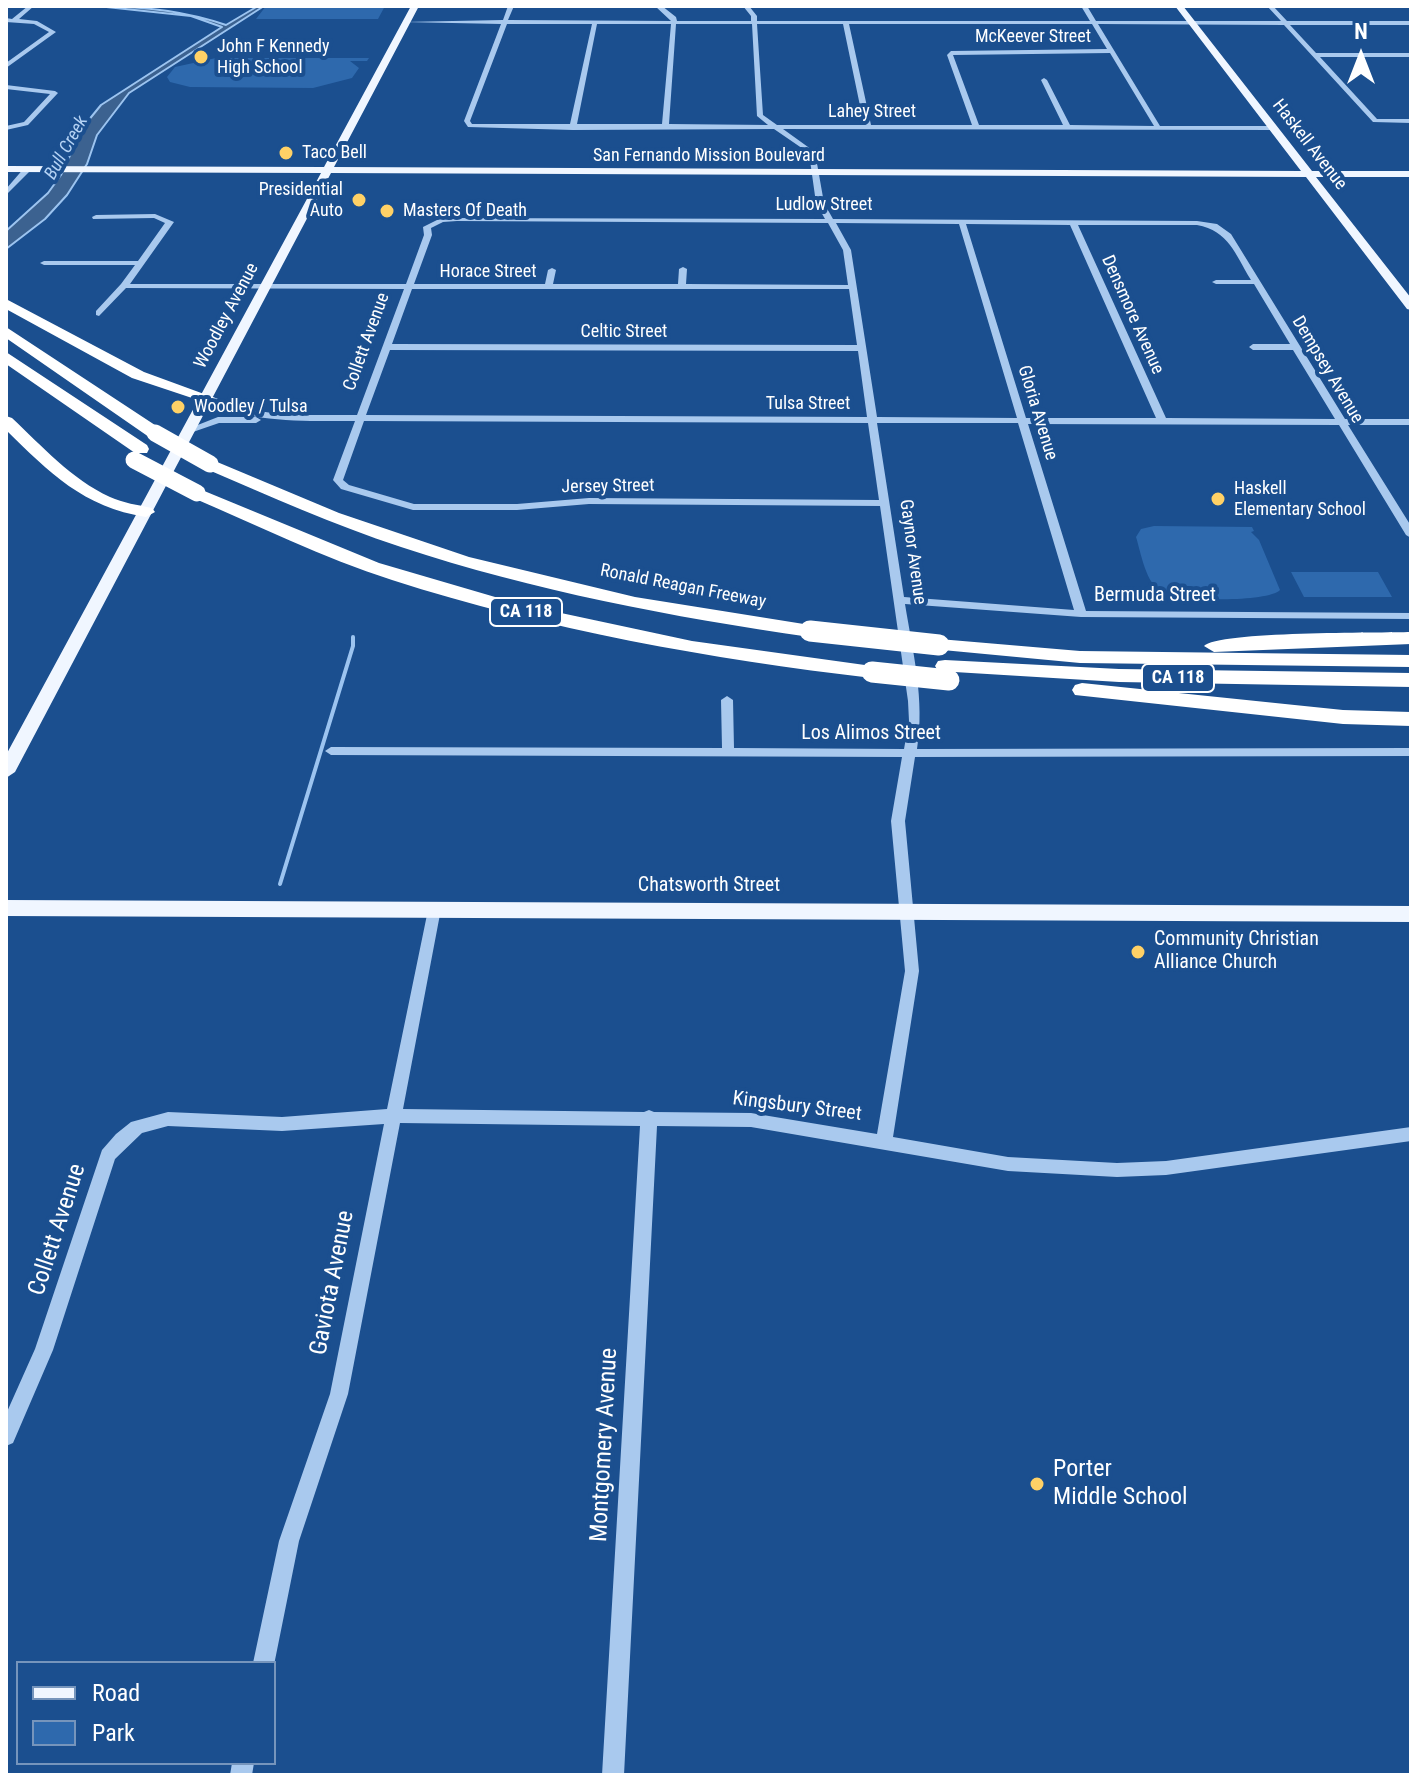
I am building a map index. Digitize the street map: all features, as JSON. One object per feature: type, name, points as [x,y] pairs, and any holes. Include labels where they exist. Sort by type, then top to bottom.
[{"type":"highway","points":[[6,303],[138,375],[207,398]]},
{"type":"highway","name":"Ronald Reagan Freeway","points":[[6,331],[155,433],[203,480],[395,575],[506,607],[622,633],[799,664],[872,665],[1020,683],[1203,691],[1411,692]]},
{"type":"highway","name":"CA 118","points":[[6,357],[138,455]]},
{"type":"highway","name":"Ronald Reagan Freeway","points":[[6,371],[138,455],[203,480],[482,565],[631,601],[810,631],[1080,657],[1411,661]]},
{"type":"highway","points":[[6,421],[62,473],[90,494],[128,510],[146,512]]},
{"type":"highway","points":[[1080,657],[1279,641],[1411,638]]},
{"type":"highway","name":"CA 118","points":[[947,673],[1411,680]]},
{"type":"highway","points":[[1020,683],[1343,717],[1411,719]]},
{"type":"main road","name":"Woodley Avenue","points":[[6,772],[415,6]]},
{"type":"main road","name":"Haskell Avenue","points":[[1179,6],[1411,306]]},
{"type":"main road","name":"San Fernando Mission Boulevard","points":[[6,169],[1411,174]]},
{"type":"main road","name":"Chatsworth Street","points":[[6,908],[1411,914]]},
{"type":"street","points":[[10,20],[31,6]]},
{"type":"street","points":[[505,22],[511,6]]},
{"type":"street","points":[[658,6],[673,15],[674,22],[665,128]]},
{"type":"street","points":[[746,6],[752,11],[754,22],[758,111],[763,120],[775,128]]},
{"type":"street","points":[[1084,6],[1159,129]]},
{"type":"street","points":[[1270,6],[1377,122],[1411,121]]},
{"type":"street","points":[[6,66],[53,32],[41,24],[10,20]]},
{"type":"street","points":[[406,22],[1411,23]]},
{"type":"street","name":"Lahey Street","points":[[505,22],[467,121],[470,126],[1273,128]]},
{"type":"street","points":[[573,128],[595,22]]},
{"type":"street","points":[[846,23],[868,128]]},
{"type":"street","name":"McKeever Street","points":[[977,129],[950,55],[953,52],[1112,51]]},
{"type":"street","points":[[1316,55],[1411,55]]},
{"type":"street","points":[[1044,80],[1068,129]]},
{"type":"street","points":[[6,87],[53,91],[54,95],[30,120],[19,127],[6,128]]},
{"type":"street","name":"Gaynor Avenue","points":[[775,128],[809,148],[814,156],[820,203],[847,250],[914,701],[910,754],[898,821],[912,971],[884,1141]]},
{"type":"street","points":[[6,193],[28,169]]},
{"type":"street","points":[[96,217],[155,216],[168,219],[169,226],[124,286],[99,313]]},
{"type":"street","name":"Ludlow Street","points":[[435,222],[447,219],[1073,222],[1214,226]]},
{"type":"street","name":"Collett Avenue","points":[[338,480],[428,235],[427,227],[435,222]]},
{"type":"street","name":"Gloria Avenue","points":[[962,222],[1081,614]]},
{"type":"street","name":"Densmore Avenue","points":[[1073,222],[1162,421]]},
{"type":"street","name":"Dempsey Avenue","points":[[1214,226],[1224,230],[1411,535]]},
{"type":"street","points":[[44,263],[139,263]]},
{"type":"street","points":[[682,288],[683,269]]},
{"type":"street","points":[[548,288],[552,270]]},
{"type":"street","points":[[1216,282],[1255,282]]},
{"type":"street","name":"Horace Street","points":[[124,286],[853,287]]},
{"type":"street","name":"Celtic Street","points":[[387,347],[862,348]]},
{"type":"street","points":[[1253,347],[1295,347]]},
{"type":"street","name":"Tulsa Street","points":[[207,398],[245,411],[284,418],[1411,422]]},
{"type":"street","points":[[190,430],[218,420],[284,418]]},
{"type":"street","name":"Jersey Street","points":[[338,480],[345,487],[413,507],[517,507],[589,501],[885,503]]},
{"type":"street","name":"Bermuda Street","points":[[899,600],[1081,614],[1411,616]]},
{"type":"street","points":[[727,700],[728,753]]},
{"type":"street","name":"Los Alimos Street","points":[[331,751],[910,754],[1411,752]]},
{"type":"street","name":"Gaviota Avenue","points":[[264,1661],[289,1541],[339,1394],[434,909]]},
{"type":"street","name":"Kingsbury Street","points":[[129,1133],[146,1122],[168,1119],[282,1124],[392,1116],[751,1120],[1008,1164],[1117,1170],[1166,1168],[1411,1134]]},
{"type":"street","name":"Montgomery Avenue","points":[[613,1775],[649,1117]]},
{"type":"street","name":"Collett Avenue","points":[[6,1436],[44,1350],[108,1155],[129,1133]]},
{"type":"green space","points":[[266,6],[385,6],[378,19],[256,19]]},
{"type":"green space","points":[[216,58],[369,58],[367,61],[350,61],[359,68],[352,78],[313,88],[190,87],[170,82],[167,77],[175,67]]},
{"type":"green space","points":[[1154,526],[1252,527],[1254,531],[1251,532],[1259,540],[1280,590],[1257,597],[1219,599],[1181,596],[1158,589],[1147,572],[1136,537],[1141,529]]},
{"type":"green space","points":[[1291,572],[1378,572],[1392,597],[1304,597]]},
{"type":"shaded area","points":[[97,6],[163,10],[195,16],[226,25],[258,6],[264,6],[129,93],[97,135],[87,164],[67,195],[45,219],[6,249],[6,231],[48,193],[61,175],[83,127],[101,105],[222,27],[191,16]]},
{"type":"waterway","points":[[280,884],[353,646],[353,637]]},
{"type":"place","name":"John F Kennedy High School","points":[[201,57]]},
{"type":"place","name":"Taco Bell","points":[[286,153]]},
{"type":"place","name":"Presidential Auto","points":[[359,200]]},
{"type":"place","name":"Masters Of Death","points":[[387,211]]},
{"type":"place","name":"Woodley / Tulsa","points":[[178,407]]},
{"type":"place","name":"Haskell Elementary School","points":[[1218,499]]},
{"type":"place","name":"Community Christian Alliance Church","points":[[1138,952]]},
{"type":"place","name":"Porter Middle School","points":[[1037,1484]]},
{"type":"water label","name":"Bull Creek","points":[[67,148]]}]
